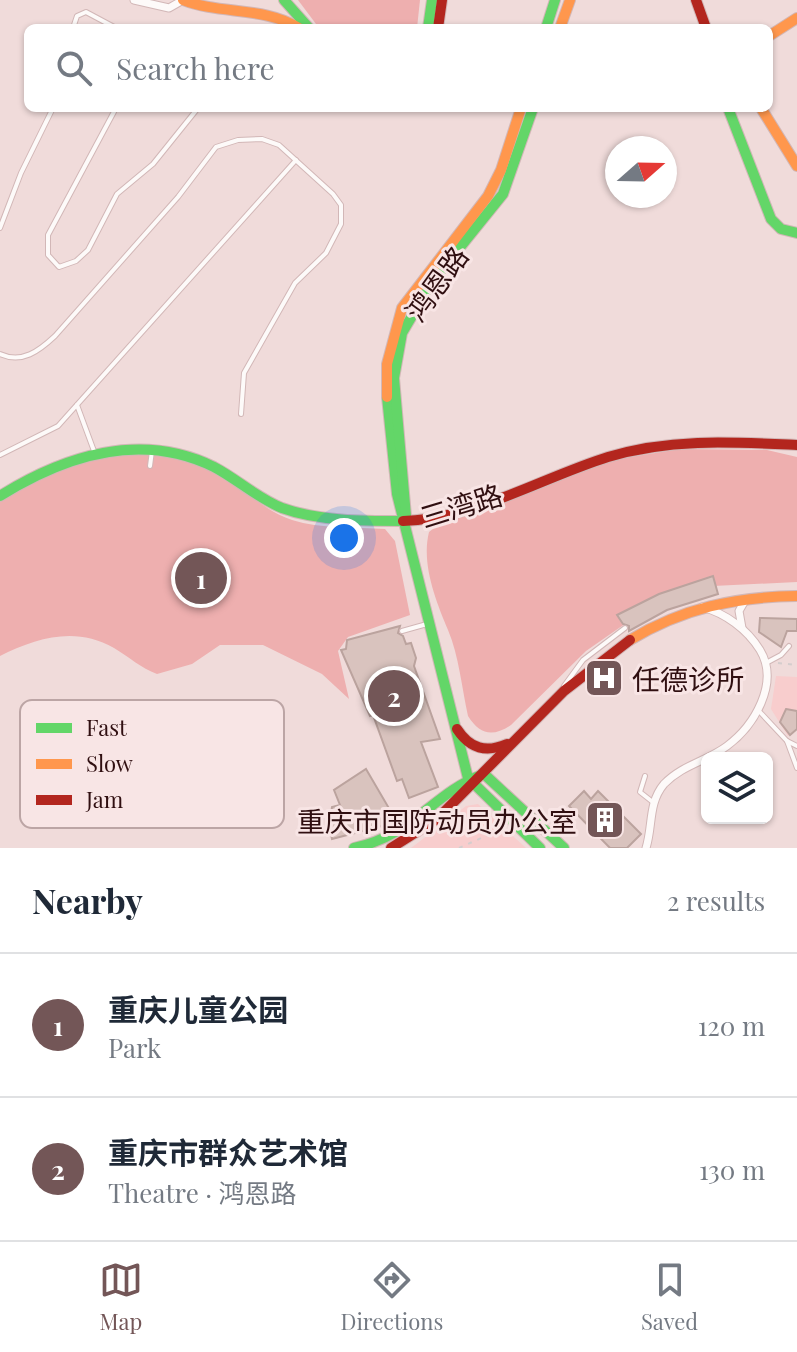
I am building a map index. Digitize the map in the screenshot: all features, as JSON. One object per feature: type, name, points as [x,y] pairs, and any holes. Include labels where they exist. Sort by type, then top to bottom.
[{"type":"main road","points":[[183,0],[212,8],[263,4],[285,13],[295,24]]},
{"type":"main road","points":[[284,0],[306,24]]},
{"type":"main road","points":[[429,24],[432,0]]},
{"type":"main road","points":[[439,24],[442,0]]},
{"type":"main road","points":[[547,24],[555,0]]},
{"type":"main road","points":[[561,24],[570,0]]},
{"type":"main road","points":[[696,0],[705,24]]},
{"type":"main road","points":[[773,33],[797,18]]},
{"type":"main road","name":"鸿恩路","points":[[472,782],[427,624],[397,494],[387,409],[387,364],[393,331],[402,308],[488,196],[501,170],[520,112]]},
{"type":"main road","name":"鸿恩路","points":[[405,522],[407,494],[396,405],[401,334],[426,291],[497,203],[511,175],[532,112]]},
{"type":"main road","points":[[730,112],[771,219],[781,229],[797,233]]},
{"type":"main road","points":[[763,112],[797,166]]},
{"type":"main road","name":"三湾路","points":[[0,496],[57,463],[94,452],[122,448],[152,449],[204,462],[270,503],[295,513],[405,522],[434,518],[601,459],[657,445],[683,441],[797,445]]},
{"type":"main road","points":[[354,848],[379,843],[406,831],[484,774],[514,740],[625,640],[697,606],[748,596],[797,596]]},
{"type":"main road","points":[[452,720],[461,736],[478,749],[495,749],[514,740]]},
{"type":"main road","points":[[498,757],[494,773],[501,790]]},
{"type":"main road","points":[[484,774],[564,848]]},
{"type":"main road","points":[[472,782],[540,848]]},
{"type":"main road","points":[[391,848],[418,833],[472,782]]},
{"type":"street","points":[[134,0],[169,8],[183,0]]},
{"type":"street","points":[[743,630],[739,611],[748,596]]},
{"type":"street","points":[[646,848],[654,803],[675,774],[730,744],[758,709],[765,691],[766,663],[743,630],[719,613],[697,606]]},
{"type":"lane","points":[[74,24],[77,16],[86,12],[108,24]]},
{"type":"lane","points":[[0,228],[21,173],[51,112]]},
{"type":"lane","points":[[114,112],[48,235],[48,255],[59,267],[76,261],[88,250],[117,194],[153,164],[195,112]]},
{"type":"lane","points":[[0,354],[10,359],[21,358],[40,349],[55,336],[178,197],[216,147],[238,140],[262,139],[279,145],[333,194],[341,205],[341,224],[326,253],[295,283],[244,373],[241,414]]},
{"type":"lane","points":[[0,455],[58,426],[296,160]]},
{"type":"lane","points":[[77,405],[94,452]]},
{"type":"lane","points":[[150,466],[152,449]]},
{"type":"lane","points":[[402,631],[427,624]]},
{"type":"lane","points":[[556,701],[583,660],[625,628]]},
{"type":"lane","points":[[766,663],[781,655],[789,646]]},
{"type":"lane","points":[[758,709],[787,741],[797,746]]},
{"type":"lane","points":[[787,741],[797,768]]},
{"type":"lane","points":[[645,776],[640,792],[654,803]]},
{"type":"path","points":[[459,848],[488,835],[507,816]]},
{"type":"shaded area","points":[[298,0],[420,0],[417,24],[316,24]]},
{"type":"shaded area","points":[[680,449],[767,450],[797,457],[797,582],[713,586],[632,619],[586,651],[511,725],[493,732],[477,727],[468,716],[452,640],[431,582],[427,557],[429,532],[443,521],[618,459]]},
{"type":"shaded area","points":[[122,451],[174,457],[200,464],[292,520],[326,526],[385,529],[395,541],[410,615],[348,637],[338,651],[349,699],[322,674],[263,645],[220,645],[192,664],[157,674],[114,648],[85,637],[42,640],[0,656],[0,502],[60,467]]},
{"type":"shaded area","points":[[776,676],[797,677],[797,729],[788,736],[771,709]]},
{"type":"shaded area","points":[[478,804],[526,848],[411,848],[466,806]]},
{"type":"building","points":[[713,576],[718,594],[667,610],[629,631],[629,626],[623,624],[617,615],[659,594]]},
{"type":"building","points":[[760,618],[797,619],[797,631],[787,631],[781,647],[759,632]]},
{"type":"building","points":[[400,626],[398,633],[406,644],[411,643],[416,658],[414,666],[440,739],[421,742],[438,787],[409,798],[402,779],[397,781],[373,715],[370,716],[341,650],[346,649],[347,640]]},
{"type":"building","points":[[786,709],[797,711],[797,729],[790,735],[780,722]]},
{"type":"building","points":[[366,769],[397,822],[332,839],[329,826],[332,807],[340,805],[334,790]]},
{"type":"building","name":"重庆市国防动员办公室","points":[[584,791],[591,799],[598,791],[641,834],[627,848],[610,848],[569,806]]},
{"type":"traffic: fast","points":[[284,0],[305,24]]},
{"type":"traffic: fast","points":[[429,24],[432,0]]},
{"type":"traffic: fast","points":[[547,24],[555,0]]},
{"type":"traffic: fast","points":[[406,516],[394,378],[402,333],[432,282],[503,194],[532,112]]},
{"type":"traffic: fast","points":[[730,112],[771,219],[781,229],[797,233]]},
{"type":"traffic: fast","points":[[387,397],[397,494],[468,778],[540,848]]},
{"type":"traffic: fast","points":[[0,496],[77,460],[131,450],[159,451],[186,456],[214,467],[282,508],[311,516],[403,521]]},
{"type":"traffic: fast","points":[[354,848],[393,833],[450,792],[484,774],[564,848]]},
{"type":"traffic: slow","points":[[183,0],[212,8],[271,16],[291,24]]},
{"type":"traffic: slow","points":[[561,24],[570,0]]},
{"type":"traffic: slow","points":[[773,33],[797,18]]},
{"type":"traffic: slow","points":[[387,397],[387,364],[402,308],[488,196],[501,170],[520,112]]},
{"type":"traffic: slow","points":[[763,112],[797,166]]},
{"type":"traffic: slow","points":[[630,640],[670,620],[710,606],[797,596]]},
{"type":"traffic: jam","points":[[439,24],[442,0]]},
{"type":"traffic: jam","points":[[696,0],[705,24]]},
{"type":"traffic: jam","points":[[403,521],[456,513],[631,451],[702,443],[797,445]]},
{"type":"traffic: jam","points":[[391,848],[437,819],[564,691],[630,640]]},
{"type":"traffic: jam","points":[[457,729],[467,741],[479,747],[507,744]]},
{"type":"place","name":"重庆儿童公园","points":[[201,578]]},
{"type":"place","name":"任德诊所","points":[[604,678]]},
{"type":"place","name":"重庆市群众艺术馆","points":[[394,696]]},
{"type":"place","name":"重庆市国防动员办公室","points":[[605,820]]}]
